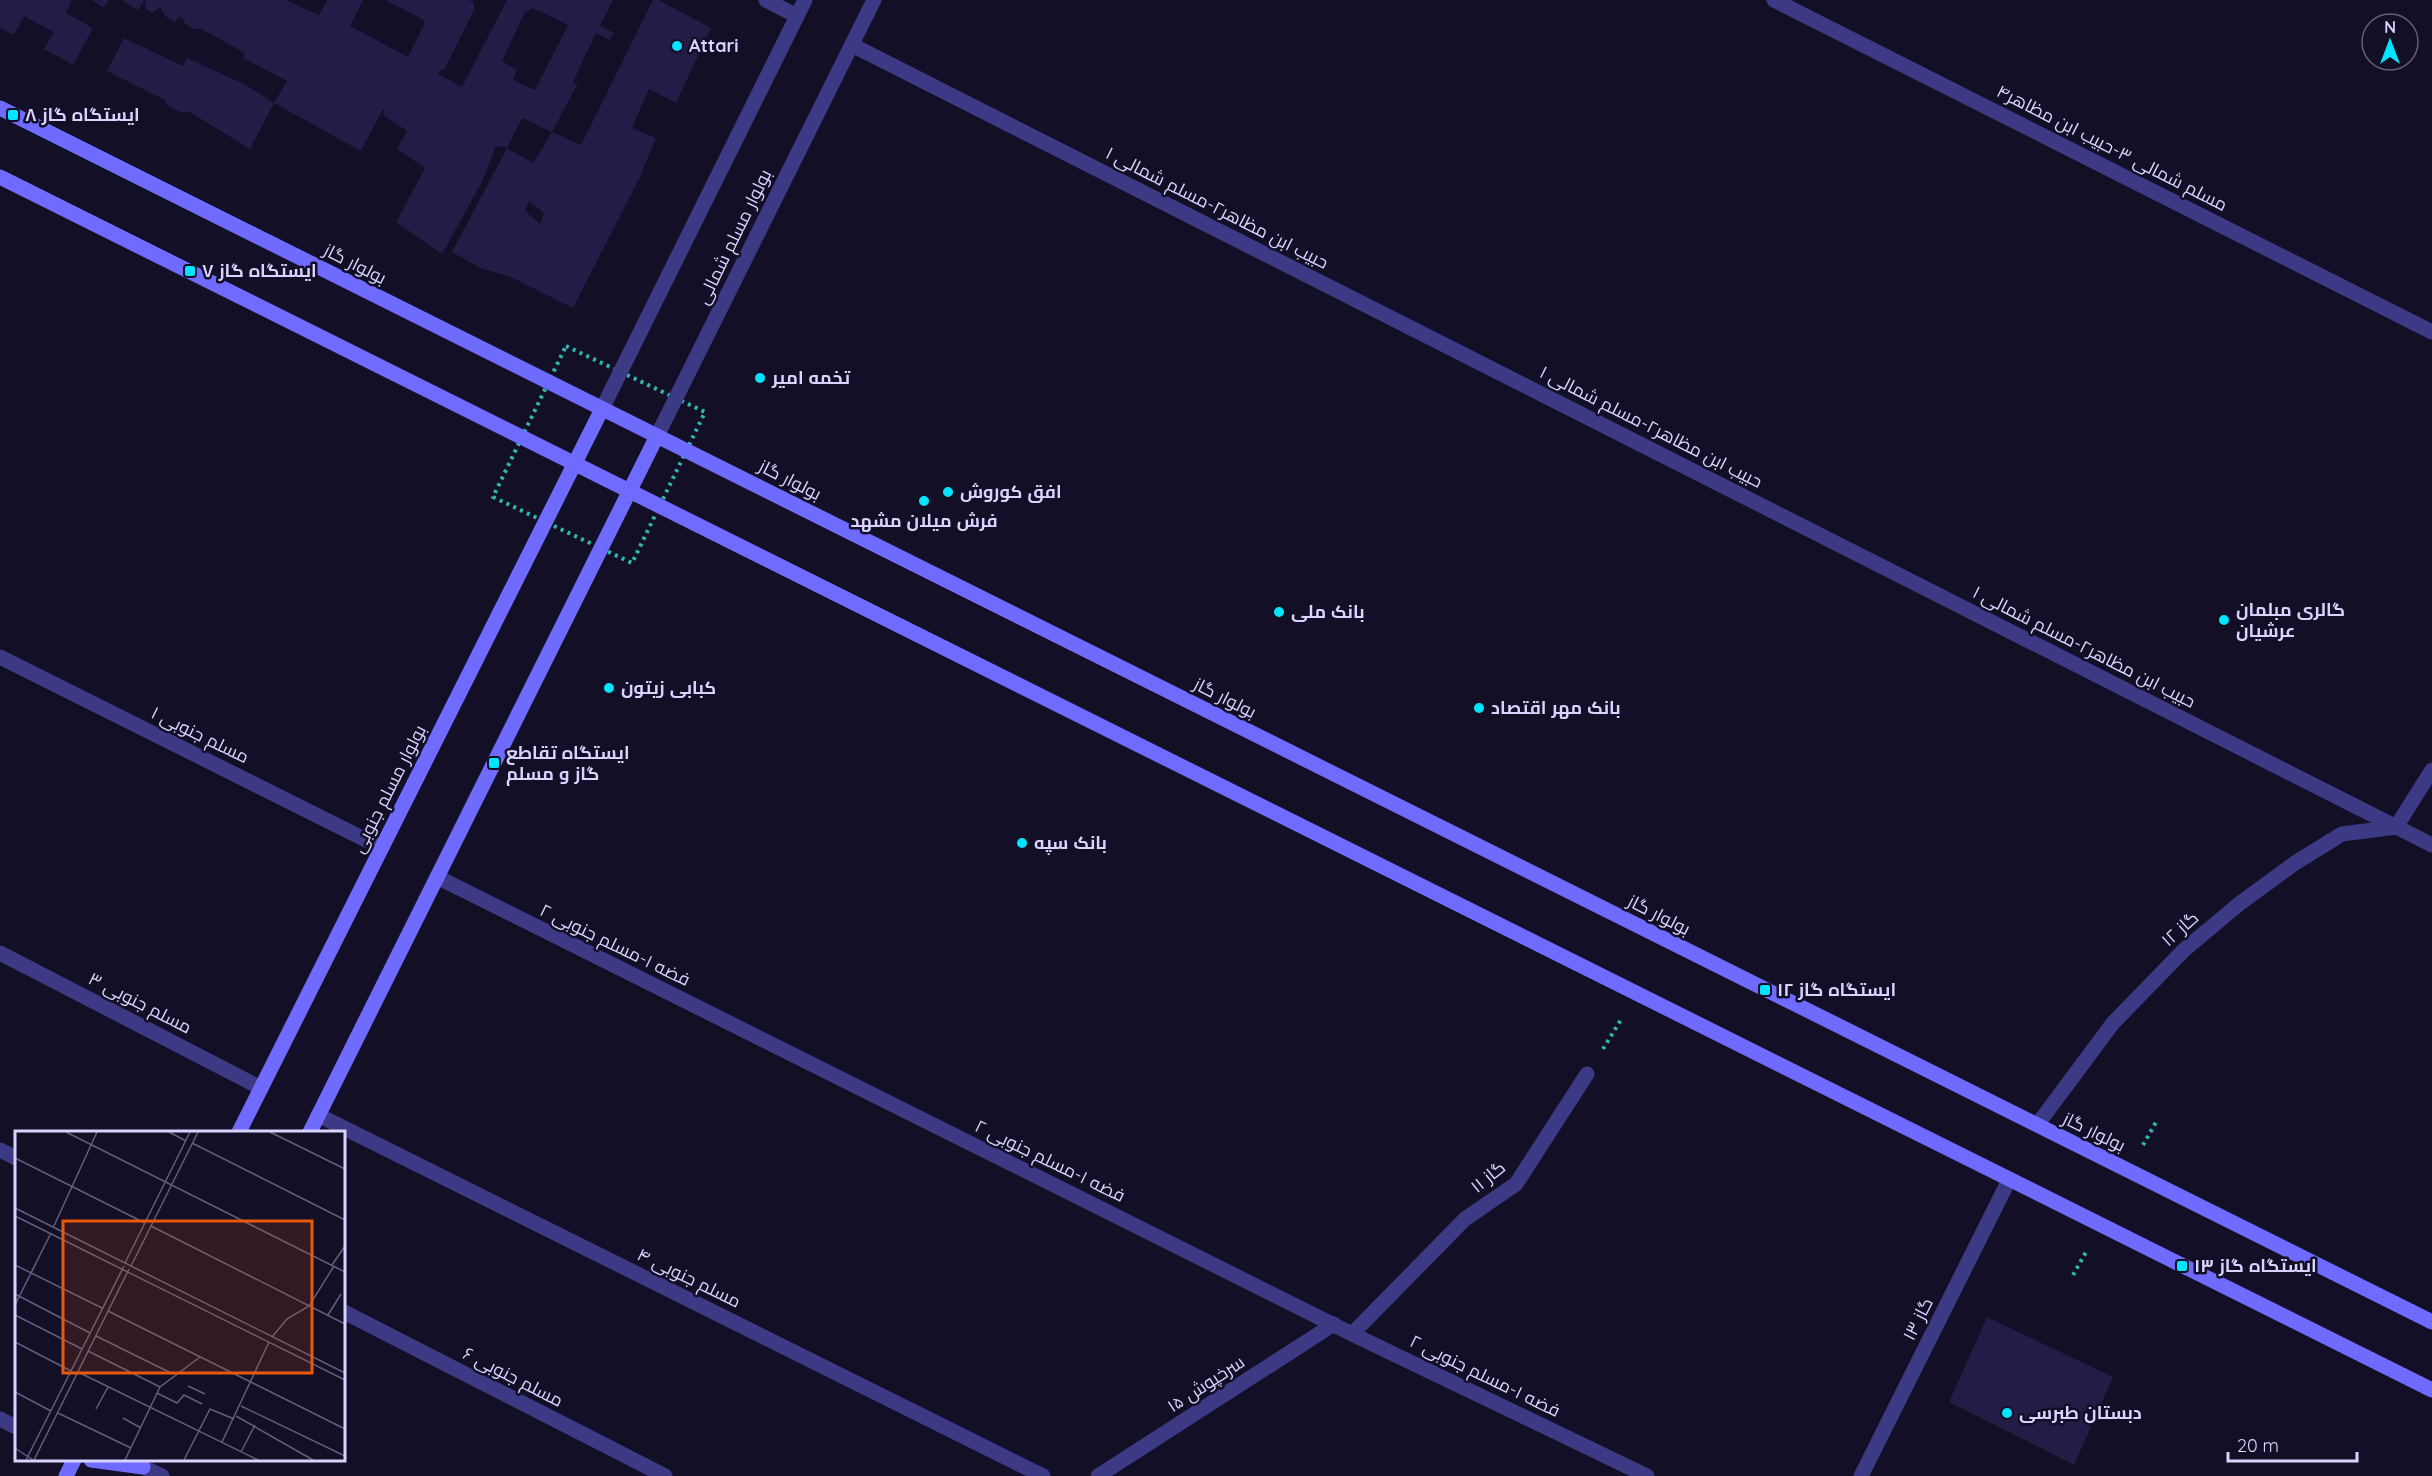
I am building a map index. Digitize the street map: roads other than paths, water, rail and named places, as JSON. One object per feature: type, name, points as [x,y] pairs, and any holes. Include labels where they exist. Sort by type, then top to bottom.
[{"type":"main road","name":"بولوار گاز","points":[[0,108],[2432,1322]]},
{"type":"main road","points":[[0,177],[2432,1390]]},
{"type":"main road","points":[[575,464],[602,409]]},
{"type":"main road","name":"بولوار مسلم شمالی","points":[[629,491],[657,436]]},
{"type":"main road","name":"بولوار مسلم جنوبی","points":[[240,1131],[575,464]]},
{"type":"main road","points":[[310,1131],[629,491]]},
{"type":"main road","points":[[66,1476],[74,1461]]},
{"type":"main road","points":[[98,1461],[142,1467]]},
{"type":"street","points":[[766,0],[797,16]]},
{"type":"street","points":[[602,409],[805,0]]},
{"type":"street","name":"بولوار مسلم شمالی","points":[[657,436],[874,0]]},
{"type":"street","name":"مسلم شمالی ۳-حبیب ابن مظاهر۴","points":[[1774,0],[2432,332]]},
{"type":"street","name":"حبیب ابن مظاهر۲-مسلم شمالی ۱","points":[[852,45],[2432,845]]},
{"type":"street","name":"۱ مسلم جنوبی","points":[[0,657],[382,848]]},
{"type":"street","points":[[2396,827],[2432,770]]},
{"type":"street","name":"گاز ۱۲","points":[[2037,1125],[2113,1023],[2193,943],[2239,904],[2295,863],[2342,834],[2396,827]]},
{"type":"street","name":"فضه ۱-مسلم جنوبی ۲","points":[[437,877],[1352,1334],[1647,1476]]},
{"type":"street","name":"مسلم جنوبی ۳","points":[[0,953],[261,1088]]},
{"type":"street","name":"گاز ۱۱","points":[[1352,1334],[1465,1219],[1516,1184],[1587,1074]]},
{"type":"street","name":"مسلم جنوبی ۴","points":[[318,1115],[1043,1476]]},
{"type":"street","points":[[0,1150],[15,1158]]},
{"type":"street","name":"گاز ۱۳","points":[[1861,1476],[2009,1180]]},
{"type":"street","name":"مسلم جنوبی ۶","points":[[345,1313],[665,1476]]},
{"type":"street","name":"سرخپوش ۱۵","points":[[1098,1476],[1334,1324]]},
{"type":"street","points":[[0,1419],[15,1426]]},
{"type":"street","points":[[142,1467],[162,1476]]},
{"type":"place","name":"Attari","points":[[677,46]]},
{"type":"place","name":"ایستگاه گاز ۸","points":[[13,115]]},
{"type":"place","name":"ایستگاه گاز ۷","points":[[190,271]]},
{"type":"place","name":"تخمه امیر","points":[[760,378]]},
{"type":"place","name":"افق کوروش","points":[[948,492]]},
{"type":"place","name":"فرش میلان مشهد","points":[[924,501]]},
{"type":"place","name":"بانک ملی","points":[[1279,612]]},
{"type":"place","name":"گالری مبلمان عرشیان","points":[[2224,620]]},
{"type":"place","name":"کبابی زیتون","points":[[609,688]]},
{"type":"place","name":"بانک مهر اقتصاد","points":[[1479,708]]},
{"type":"place","name":"ایستگاه تقاطع گاز و مسلم","points":[[494,763]]},
{"type":"place","name":"بانک سپه","points":[[1022,843]]},
{"type":"place","name":"ایستگاه گاز ۱۲","points":[[1765,990]]},
{"type":"place","name":"ایستگاه گاز ۱۳","points":[[2182,1266]]},
{"type":"place","name":"دبستان طبرسی","points":[[2007,1413]]}]
